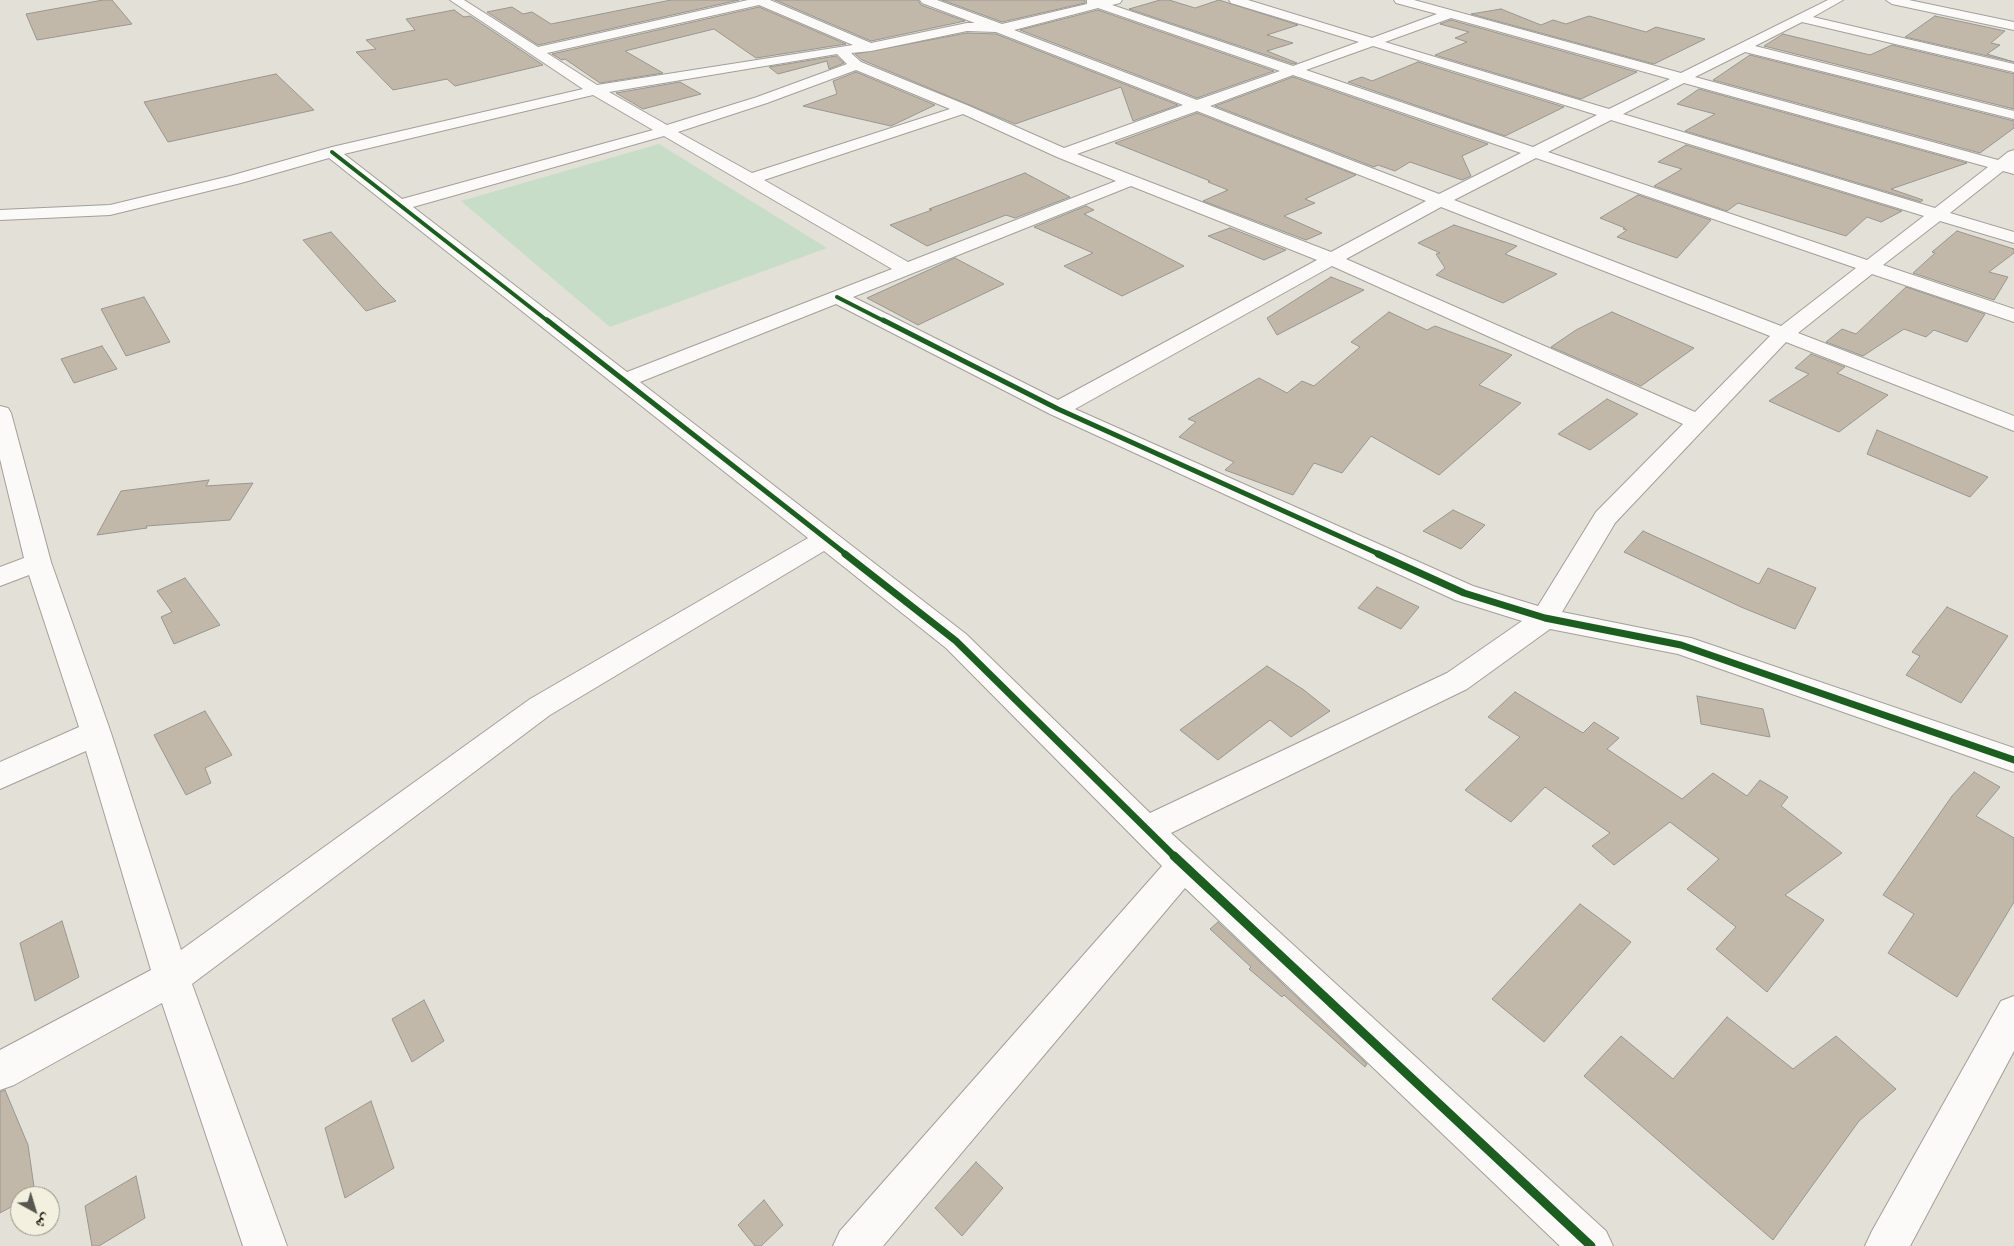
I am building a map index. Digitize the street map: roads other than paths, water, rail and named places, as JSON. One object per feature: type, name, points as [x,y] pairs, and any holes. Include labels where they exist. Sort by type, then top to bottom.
[{"type":"street","points":[[456,0],[596,90],[906,269]]},
{"type":"street","points":[[538,51],[761,0],[871,48]]},
{"type":"street","points":[[926,0],[1002,28],[1196,106],[2014,424]]},
{"type":"street","points":[[0,215],[110,210],[236,180],[332,152],[596,90],[840,50],[871,48],[967,27],[1002,28],[1093,2],[1116,0]]},
{"type":"street","points":[[1235,0],[1375,41],[2014,238]]},
{"type":"street","points":[[1400,0],[2009,163]]},
{"type":"street","points":[[1058,409],[1439,201],[1837,0]]},
{"type":"street","points":[[1892,0],[2014,26]]},
{"type":"street","points":[[1093,2],[2014,316]]},
{"type":"street","points":[[1063,154],[1452,13]]},
{"type":"street","points":[[1800,18],[2014,68]]},
{"type":"street","points":[[1742,47],[2014,116]]},
{"type":"street","points":[[840,50],[856,65],[964,109],[1063,154],[1330,259],[1698,422]]},
{"type":"street","points":[[399,204],[668,130],[762,100],[856,65]]},
{"type":"street","points":[[751,179],[964,109]]},
{"type":"street","points":[[332,152],[956,641],[1146,830],[1591,1246]]},
{"type":"street","points":[[1146,830],[1457,681],[1545,618],[1605,518],[1782,335],[1938,214],[2009,163]]},
{"type":"street","points":[[624,381],[1130,180]]},
{"type":"street","points":[[837,297],[1058,409],[1464,593],[1545,618],[1681,645],[2014,760]]},
{"type":"street","points":[[0,413],[3,442],[38,562],[96,733],[172,978],[265,1246]]},
{"type":"street","points":[[0,1071],[172,978],[540,707],[825,539]]},
{"type":"street","points":[[0,576],[38,562]]},
{"type":"street","points":[[0,776],[96,733]]},
{"type":"street","points":[[855,1246],[1184,865]]},
{"type":"street","points":[[1887,1246],[2014,1014]]}]
